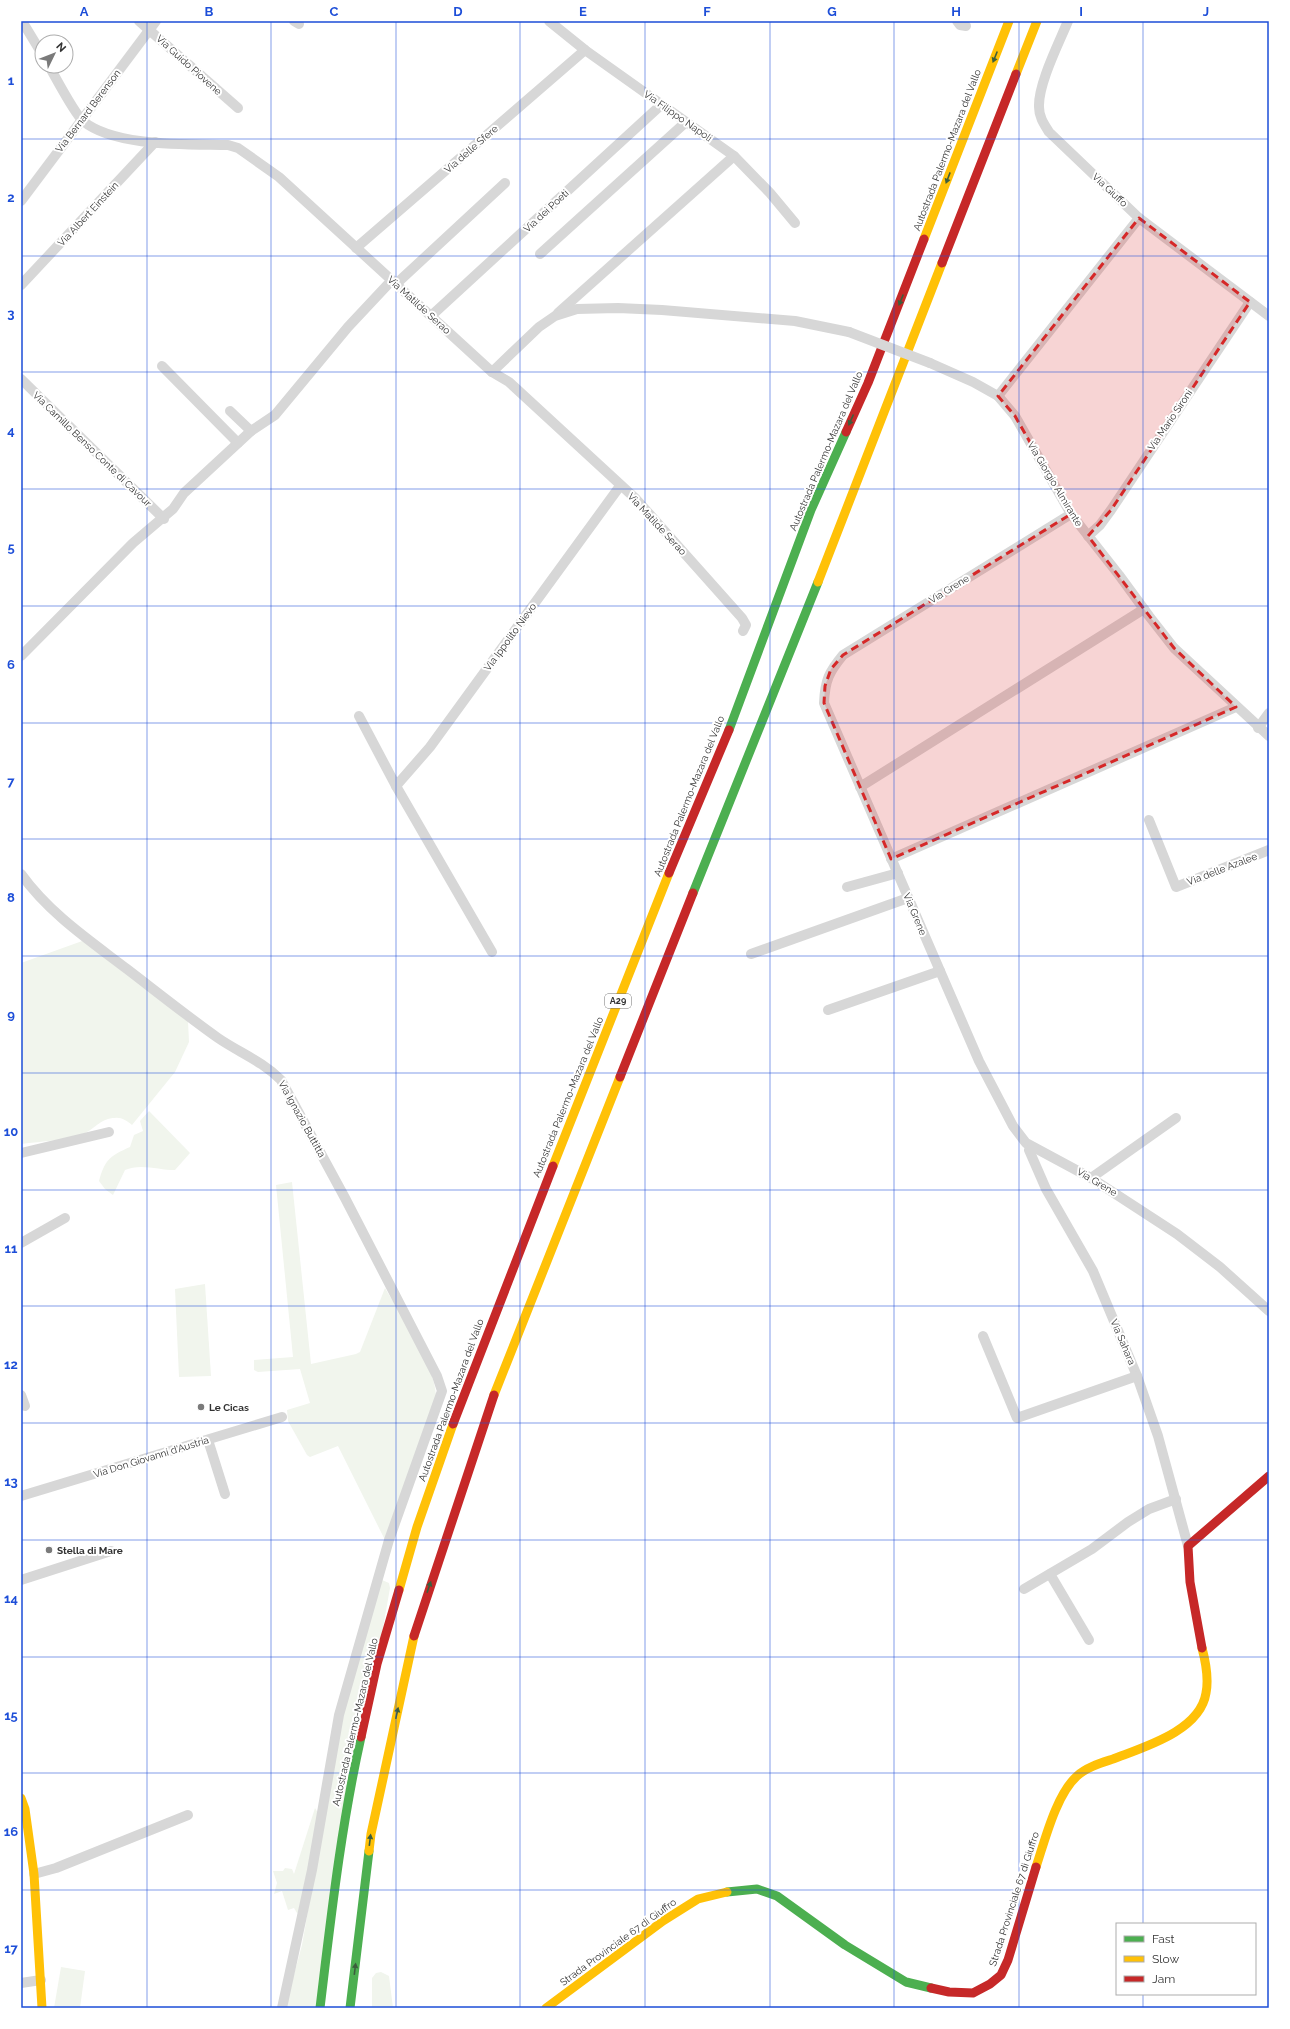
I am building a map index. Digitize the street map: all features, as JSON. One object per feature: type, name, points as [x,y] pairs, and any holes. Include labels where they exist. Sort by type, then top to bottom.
[{"type":"main road","name":"Autostrada Palermo-Mazara del Vallo","points":[[320,2008],[336,1876],[352,1778],[377,1664],[418,1527],[466,1386],[653,912],[729,730],[770,616],[811,510],[868,383],[1009,21]]},
{"type":"main road","points":[[350,2008],[371,1834],[417,1623],[499,1380],[821,574],[1037,21]]},
{"type":"main road","points":[[1188,1546],[1269,1476]]},
{"type":"main road","name":"Strada Provinciale 67 di Giuffro","points":[[546,2008],[663,1920],[698,1899],[724,1892],[757,1889],[777,1896],[845,1945],[906,1982],[949,1992],[973,1993],[990,1984],[1001,1975],[1008,1960],[1050,1822],[1069,1785],[1078,1775],[1090,1768],[1166,1736],[1196,1716],[1202,1707],[1207,1688],[1207,1671],[1187,1568],[1188,1546]]},
{"type":"main road","points":[[21,1798],[25,1809],[34,1874],[42,2008]]},
{"type":"street","points":[[22,21],[34,41]]},
{"type":"street","name":"Via Guido Piovene","points":[[139,21],[238,108]]},
{"type":"street","name":"Via Bernard Berenson","points":[[21,201],[156,21]]},
{"type":"street","name":"Via Filippo Napoli","points":[[549,21],[585,50],[734,156],[770,193],[795,223]]},
{"type":"street","name":"Via Giuffo","points":[[1068,21],[1042,86],[1038,106],[1041,120],[1049,132],[1139,218],[1269,316]]},
{"type":"street","name":"Via delle Sfere","points":[[356,248],[585,50]]},
{"type":"street","name":"Via Matilde Serao","points":[[54,74],[81,120],[96,130],[119,137],[155,142],[228,145],[238,148],[280,177],[492,372],[509,382],[620,486],[636,499],[742,618],[746,624],[743,631]]},
{"type":"street","name":"Via dei Poeti","points":[[431,316],[662,105]]},
{"type":"street","points":[[540,254],[620,184],[686,122]]},
{"type":"street","name":"Via Albert Einstein","points":[[21,285],[155,142]]},
{"type":"street","points":[[492,372],[539,327],[555,316],[734,156]]},
{"type":"street","points":[[21,656],[133,543],[164,519],[184,493],[251,431],[275,415],[348,328],[394,282],[505,183]]},
{"type":"street","points":[[555,316],[577,309],[618,308],[662,310],[795,321],[849,332],[973,382],[998,396],[1139,218]]},
{"type":"street","name":"Via Mario Sironi","points":[[1088,536],[1100,525],[1111,510],[1250,302]]},
{"type":"street","points":[[162,366],[238,443]]},
{"type":"street","name":"Via Camillo Benso Conte di Cavour","points":[[21,379],[164,519]]},
{"type":"street","name":"Via Giorgio Almirante","points":[[998,396],[1015,416],[1071,514],[1174,648],[1258,728],[1269,736]]},
{"type":"street","points":[[230,412],[251,431]]},
{"type":"street","name":"Via Ippolito Nievo","points":[[396,786],[430,747],[620,486]]},
{"type":"street","name":"Via Grene","points":[[1071,514],[843,655],[831,669],[825,686],[824,703],[979,1061],[1013,1126],[1026,1144],[1091,1178],[1141,1209],[1220,1267],[1269,1311]]},
{"type":"street","points":[[860,787],[1144,609]]},
{"type":"street","points":[[891,858],[1236,707]]},
{"type":"street","points":[[1258,728],[1269,713]]},
{"type":"street","points":[[359,716],[396,786],[492,952]]},
{"type":"street","name":"Via delle Azalee","points":[[1149,820],[1176,887],[1269,850]]},
{"type":"street","points":[[847,888],[898,873]]},
{"type":"street","name":"Via Ignazio Buttitta","points":[[21,874],[42,900],[73,928],[220,1039],[268,1066],[281,1080],[349,1205],[437,1376],[442,1391],[389,1540],[338,1715],[312,1870],[282,2008]]},
{"type":"street","points":[[751,954],[908,898]]},
{"type":"street","points":[[828,1010],[940,971]]},
{"type":"street","points":[[1091,1178],[1176,1118]]},
{"type":"street","points":[[21,1153],[109,1132]]},
{"type":"street","name":"Via Sahara","points":[[1029,1150],[1046,1189],[1093,1271],[1137,1376],[1158,1436],[1188,1546]]},
{"type":"street","points":[[21,1243],[65,1218]]},
{"type":"street","points":[[983,1336],[1017,1418],[1137,1376]]},
{"type":"street","points":[[21,1395],[24,1406]]},
{"type":"street","name":"Via Don Giovanni d'Austria","points":[[21,1496],[282,1417]]},
{"type":"street","points":[[208,1440],[225,1494]]},
{"type":"street","points":[[1024,1589],[1092,1549],[1128,1522],[1149,1509],[1176,1499]]},
{"type":"street","points":[[21,1580],[111,1551]]},
{"type":"street","points":[[1050,1574],[1089,1640]]},
{"type":"street","points":[[34,1874],[56,1868],[188,1815]]},
{"type":"street","points":[[21,1984],[41,1980]]},
{"type":"highlighted area","points":[[1139,218],[1250,302],[1111,510],[1088,536],[1174,648],[1236,707],[891,859],[824,703],[825,686],[831,669],[843,655],[1071,514],[1015,416],[998,396]]},
{"type":"shaded area","points":[[85,940],[188,1021],[189,1042],[175,1072],[132,1125],[122,1119],[110,1118],[102,1121],[89,1131],[78,1136],[21,1144],[21,963]]},
{"type":"shaded area","points":[[149,1111],[190,1153],[175,1170],[137,1167],[125,1170],[113,1195],[105,1189],[99,1181],[106,1163],[113,1156],[130,1147],[134,1135],[143,1131],[140,1121]]},
{"type":"shaded area","points":[[292,1182],[311,1364],[360,1352],[385,1288],[416,1340],[434,1383],[436,1395],[386,1542],[338,1446],[310,1457],[307,1455],[288,1421],[287,1410],[310,1403],[300,1369],[258,1372],[254,1370],[254,1360],[293,1357],[276,1185]]},
{"type":"shaded area","points":[[205,1284],[211,1376],[179,1377],[175,1289]]},
{"type":"shaded area","points":[[382,1580],[389,1583],[390,1588],[316,2008],[285,2008],[302,1945],[343,1710]]},
{"type":"shaded area","points":[[315,1808],[318,1813],[300,1911],[297,1913],[294,1908],[288,1910],[282,1891],[274,1894],[277,1883],[273,1871],[283,1871],[285,1868],[292,1869],[294,1874]]},
{"type":"shaded area","points":[[61,1967],[85,1971],[80,2008],[54,2008]]},
{"type":"shaded area","points":[[381,1972],[389,1976],[393,2008],[372,2008],[372,1978],[376,1973]]},
{"type":"traffic: fast","points":[[729,730],[811,510],[846,432]]},
{"type":"traffic: fast","points":[[693,893],[818,582]]},
{"type":"traffic: fast","points":[[320,2008],[342,1838],[361,1737]]},
{"type":"traffic: fast","points":[[350,2008],[369,1851]]},
{"type":"traffic: fast","points":[[727,1892],[757,1889],[777,1896],[845,1945],[906,1982],[931,1988]]},
{"type":"traffic: slow","points":[[924,239],[1009,21]]},
{"type":"traffic: slow","points":[[1016,74],[1037,21]]},
{"type":"traffic: slow","points":[[818,582],[942,263]]},
{"type":"traffic: slow","points":[[553,1166],[669,873]]},
{"type":"traffic: slow","points":[[494,1395],[620,1077]]},
{"type":"traffic: slow","points":[[399,1590],[417,1527],[453,1424]]},
{"type":"traffic: slow","points":[[369,1851],[371,1834],[414,1636]]},
{"type":"traffic: slow","points":[[1036,1867],[1047,1831],[1057,1806],[1063,1794],[1077,1776],[1094,1766],[1140,1749],[1169,1736],[1193,1718],[1202,1706],[1207,1687],[1207,1670],[1202,1648]]},
{"type":"traffic: slow","points":[[21,1798],[25,1809],[34,1874],[42,2008]]},
{"type":"traffic: slow","points":[[546,2008],[663,1921],[698,1899],[727,1892]]},
{"type":"traffic: jam","points":[[942,263],[1016,74]]},
{"type":"traffic: jam","points":[[846,432],[868,383],[924,239]]},
{"type":"traffic: jam","points":[[669,873],[729,730]]},
{"type":"traffic: jam","points":[[620,1077],[693,893]]},
{"type":"traffic: jam","points":[[453,1424],[553,1166]]},
{"type":"traffic: jam","points":[[414,1636],[494,1395]]},
{"type":"traffic: jam","points":[[1202,1648],[1190,1582],[1188,1546],[1269,1476]]},
{"type":"traffic: jam","points":[[361,1737],[377,1664],[399,1590]]},
{"type":"traffic: jam","points":[[931,1988],[949,1992],[973,1993],[990,1984],[1001,1975],[1008,1960],[1036,1867]]},
{"type":"place","name":"Le Cicas","points":[[201,1407]]},
{"type":"place","name":"Stella di Mare","points":[[49,1550]]}]
